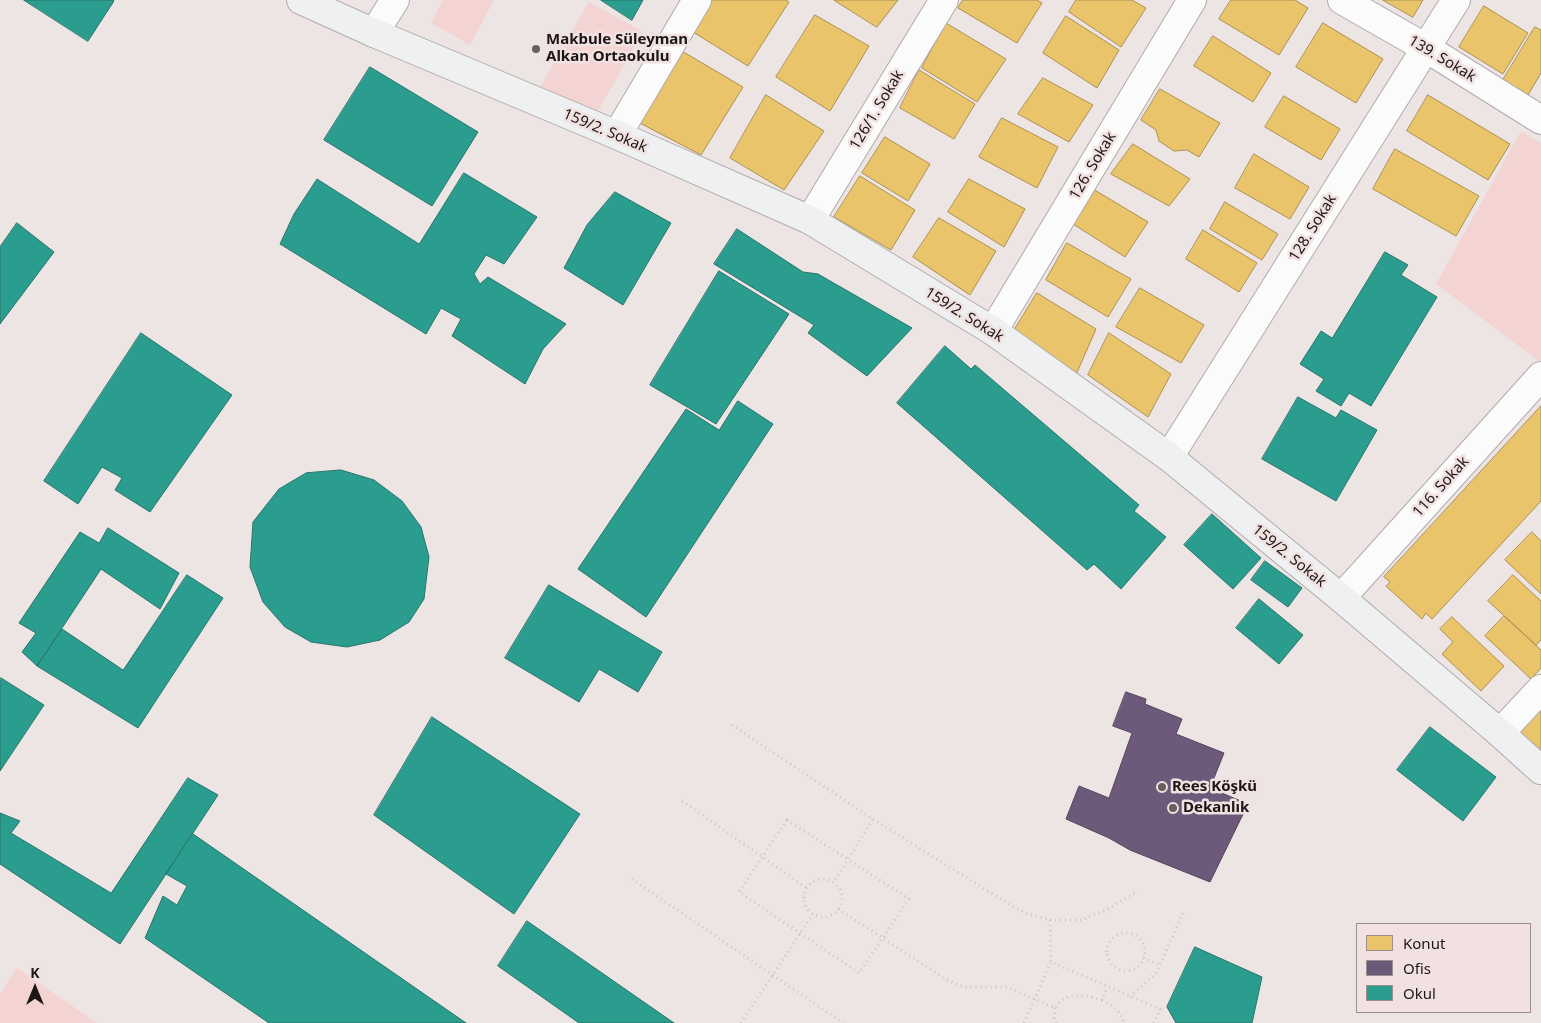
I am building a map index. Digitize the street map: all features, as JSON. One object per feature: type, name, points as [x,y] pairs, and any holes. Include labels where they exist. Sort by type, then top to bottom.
[{"type":"street","name":"159/2. Sokak","points":[[301,0],[810,220],[993,331],[1169,457],[1341,598],[1541,770]]},
{"type":"street","points":[[374,33],[394,0]]},
{"type":"street","points":[[617,135],[697,0]]},
{"type":"street","name":"126/1. Sokak","points":[[810,220],[944,0]]},
{"type":"street","name":"126. Sokak","points":[[993,331],[1192,0]]},
{"type":"street","name":"139. Sokak","points":[[1342,0],[1426,48],[1541,120]]},
{"type":"street","name":"128. Sokak","points":[[1169,457],[1456,0]]},
{"type":"street","name":"116. Sokak","points":[[1341,598],[1541,376]]},
{"type":"street","points":[[1500,733],[1541,689]]},
{"type":"path","points":[[732,725],[873,819],[1025,913],[1050,920],[1081,920],[1108,909],[1138,892]]},
{"type":"path","points":[[682,801],[807,888]]},
{"type":"path","points":[[834,882],[873,819]]},
{"type":"path","points":[[787,820],[848,860],[909,899],[859,973],[740,892],[787,820]]},
{"type":"path","points":[[822,878],[834,882],[842,893],[838,909],[825,917],[813,914],[805,904],[804,899],[807,888],[811,883],[822,878]]},
{"type":"path","points":[[632,879],[843,1023]]},
{"type":"path","points":[[838,909],[947,980],[964,987],[1007,987],[1055,1008]]},
{"type":"path","points":[[1130,997],[1156,973],[1183,913]]},
{"type":"path","points":[[740,1023],[813,914]]},
{"type":"path","points":[[1024,1023],[1051,962],[1050,920]]},
{"type":"path","points":[[1116,935],[1134,935],[1143,944],[1145,949],[1143,958],[1139,966],[1134,970],[1121,971],[1115,968],[1108,958],[1108,945],[1116,935]]},
{"type":"path","points":[[1143,958],[1160,965]]},
{"type":"path","points":[[1051,962],[1160,1009],[1154,1023]]},
{"type":"path","points":[[1102,1000],[1107,987]]},
{"type":"path","points":[[1056,1023],[1054,1018],[1055,1008],[1066,998],[1077,994],[1111,1004],[1118,1011],[1124,1023]]},
{"type":"shaded area","points":[[443,0],[494,0],[470,45],[431,23]]},
{"type":"shaded area","points":[[589,2],[643,32],[595,116],[541,86]]},
{"type":"shaded area","points":[[1521,131],[1541,143],[1541,359],[1539,361],[1436,284]]},
{"type":"shaded area","points":[[17,968],[97,1023],[0,1023],[0,993]]},
{"type":"building: Konut","points":[[712,0],[786,0],[789,2],[748,66],[693,32]]},
{"type":"building: Konut","points":[[834,0],[898,0],[877,27]]},
{"type":"building: Konut","points":[[963,0],[1037,0],[1042,3],[1017,43],[958,8]]},
{"type":"building: Konut","points":[[1076,0],[1132,0],[1146,8],[1121,47],[1069,12]]},
{"type":"building: Konut","points":[[1231,0],[1295,0],[1308,8],[1279,55],[1219,19]]},
{"type":"building: Konut","points":[[1383,0],[1423,0],[1413,17]]},
{"type":"building: Konut","points":[[1484,6],[1528,33],[1503,74],[1459,47]]},
{"type":"building: Konut","points":[[815,15],[869,46],[830,111],[776,77]]},
{"type":"building: Konut","points":[[1066,16],[1119,50],[1097,88],[1043,53]]},
{"type":"building: Konut","points":[[946,23],[1006,59],[977,102],[922,68]]},
{"type":"building: Konut","points":[[1323,23],[1383,59],[1356,103],[1296,67]]},
{"type":"building: Konut","points":[[1535,27],[1541,30],[1541,73],[1528,95],[1503,80]]},
{"type":"building: Konut","points":[[1213,36],[1271,73],[1253,102],[1194,66]]},
{"type":"building: Konut","points":[[680,50],[743,87],[701,155],[638,122]]},
{"type":"building: Konut","points":[[919,70],[975,104],[954,139],[900,108]]},
{"type":"building: Konut","points":[[1043,78],[1093,105],[1069,142],[1018,114]]},
{"type":"building: Konut","points":[[1160,89],[1220,123],[1199,157],[1187,150],[1174,151],[1159,141],[1156,130],[1141,120]]},
{"type":"building: Konut","points":[[766,95],[824,131],[784,190],[730,158]]},
{"type":"building: Konut","points":[[1428,95],[1510,144],[1488,180],[1407,131]]},
{"type":"building: Konut","points":[[1284,96],[1340,129],[1321,160],[1265,127]]},
{"type":"building: Konut","points":[[1002,118],[1058,147],[1037,188],[979,157]]},
{"type":"building: Konut","points":[[885,137],[930,164],[908,201],[862,173]]},
{"type":"building: Konut","points":[[1133,144],[1190,179],[1169,206],[1111,174]]},
{"type":"building: Konut","points":[[1395,149],[1479,196],[1456,236],[1373,189]]},
{"type":"building: Konut","points":[[1254,154],[1309,187],[1290,219],[1235,188]]},
{"type":"building: Konut","points":[[860,176],[915,210],[891,250],[834,217]]},
{"type":"building: Konut","points":[[969,179],[1025,209],[1004,247],[948,212]]},
{"type":"building: Konut","points":[[1093,189],[1148,222],[1125,257],[1073,224]]},
{"type":"building: Konut","points":[[1225,202],[1278,234],[1262,260],[1210,229]]},
{"type":"building: Konut","points":[[939,218],[996,251],[970,295],[913,257]]},
{"type":"building: Konut","points":[[1203,230],[1257,263],[1239,292],[1186,259]]},
{"type":"building: Konut","points":[[1067,243],[1131,279],[1108,317],[1046,280]]},
{"type":"building: Konut","points":[[1140,288],[1204,325],[1181,363],[1116,327]]},
{"type":"building: Konut","points":[[1037,293],[1096,329],[1075,377],[1025,342],[1015,329]]},
{"type":"building: Konut","points":[[1109,333],[1171,374],[1148,417],[1088,375]]},
{"type":"building: Konut","points":[[1541,406],[1541,501],[1432,619],[1426,613],[1422,619],[1386,586],[1390,582],[1384,577]]},
{"type":"building: Konut","points":[[1532,532],[1541,541],[1541,594],[1505,560]]},
{"type":"building: Konut","points":[[1513,575],[1541,601],[1541,640],[1536,645],[1488,601]]},
{"type":"building: Konut","points":[[1504,616],[1541,650],[1541,668],[1531,679],[1485,636]]},
{"type":"building: Konut","points":[[1452,617],[1504,666],[1481,691],[1442,654],[1453,642],[1440,629]]},
{"type":"building: Konut","points":[[1541,696],[1541,763],[1508,734]]},
{"type":"building: Ofis","name":"Rees Köşkü","points":[[1126,692],[1146,699],[1145,704],[1182,719],[1176,734],[1224,753],[1210,788],[1248,804],[1210,882],[1130,850],[1109,838],[1066,819],[1079,786],[1109,798],[1132,733],[1113,726]]},
{"type":"building: Okul","points":[[24,0],[113,0],[114,1],[88,41]]},
{"type":"building: Okul","points":[[601,0],[643,0],[632,20]]},
{"type":"building: Okul","points":[[370,67],[478,132],[432,206],[324,140]]},
{"type":"building: Okul","points":[[464,173],[537,217],[504,264],[486,255],[474,274],[480,284],[488,277],[566,324],[543,349],[525,384],[452,336],[461,319],[441,308],[426,334],[280,244],[294,214],[317,179],[419,244]]},
{"type":"building: Okul","points":[[615,192],[671,223],[623,305],[564,268],[587,225]]},
{"type":"building: Okul","points":[[17,223],[54,252],[0,324],[0,247]]},
{"type":"building: Okul","points":[[737,229],[803,272],[818,274],[912,328],[867,376],[808,333],[814,325],[714,264]]},
{"type":"building: Okul","points":[[1385,252],[1408,265],[1401,275],[1437,297],[1371,406],[1349,393],[1341,406],[1316,391],[1324,379],[1300,364],[1321,331],[1332,338]]},
{"type":"building: Okul","points":[[719,271],[789,314],[716,424],[650,385]]},
{"type":"building: Okul","points":[[141,333],[232,395],[150,512],[115,490],[122,478],[102,467],[78,504],[44,481]]},
{"type":"building: Okul","points":[[945,346],[971,369],[975,365],[1139,505],[1134,511],[1166,537],[1121,589],[1094,564],[1087,570],[897,403]]},
{"type":"building: Okul","points":[[1298,397],[1336,418],[1341,410],[1377,430],[1336,501],[1262,459]]},
{"type":"building: Okul","points":[[738,401],[773,424],[646,617],[578,569],[686,409],[719,430]]},
{"type":"building: Okul","points":[[341,470],[374,480],[402,501],[421,527],[429,557],[424,599],[409,622],[380,640],[347,647],[311,642],[285,627],[263,602],[250,567],[253,522],[279,489],[306,473]]},
{"type":"building: Okul","points":[[1212,514],[1261,558],[1233,589],[1184,545]]},
{"type":"building: Okul","points":[[108,528],[179,573],[160,609],[101,569],[37,666],[22,652],[36,633],[19,623],[80,532],[99,543]]},
{"type":"building: Okul","points":[[1265,561],[1302,588],[1288,607],[1251,580]]},
{"type":"building: Okul","points":[[187,575],[223,598],[138,728],[37,666],[62,629],[123,670]]},
{"type":"building: Okul","points":[[549,585],[662,652],[638,692],[599,669],[579,702],[505,658]]},
{"type":"building: Okul","points":[[1259,599],[1303,635],[1279,664],[1236,628]]},
{"type":"building: Okul","points":[[1,678],[44,705],[0,771],[0,680]]},
{"type":"building: Okul","points":[[432,717],[580,814],[514,914],[374,815]]},
{"type":"building: Okul","points":[[1430,727],[1496,777],[1463,821],[1397,770]]},
{"type":"building: Okul","points":[[188,778],[218,795],[120,944],[0,864],[0,813],[20,821],[11,833],[111,893]]},
{"type":"building: Okul","points":[[193,834],[466,1023],[269,1023],[145,938],[163,896],[177,905],[187,886],[166,874]]},
{"type":"building: Okul","points":[[527,921],[674,1023],[579,1023],[498,966]]},
{"type":"building: Okul","points":[[1195,947],[1262,977],[1252,1023],[1176,1023],[1167,1007]]},
{"type":"place","name":"Makbule Süleyman Alkan Ortaokulu","points":[[536,49]]},
{"type":"place","name":"Rees Köşkü","points":[[1162,787]]},
{"type":"place","name":"Dekanlık","points":[[1173,808]]}]
